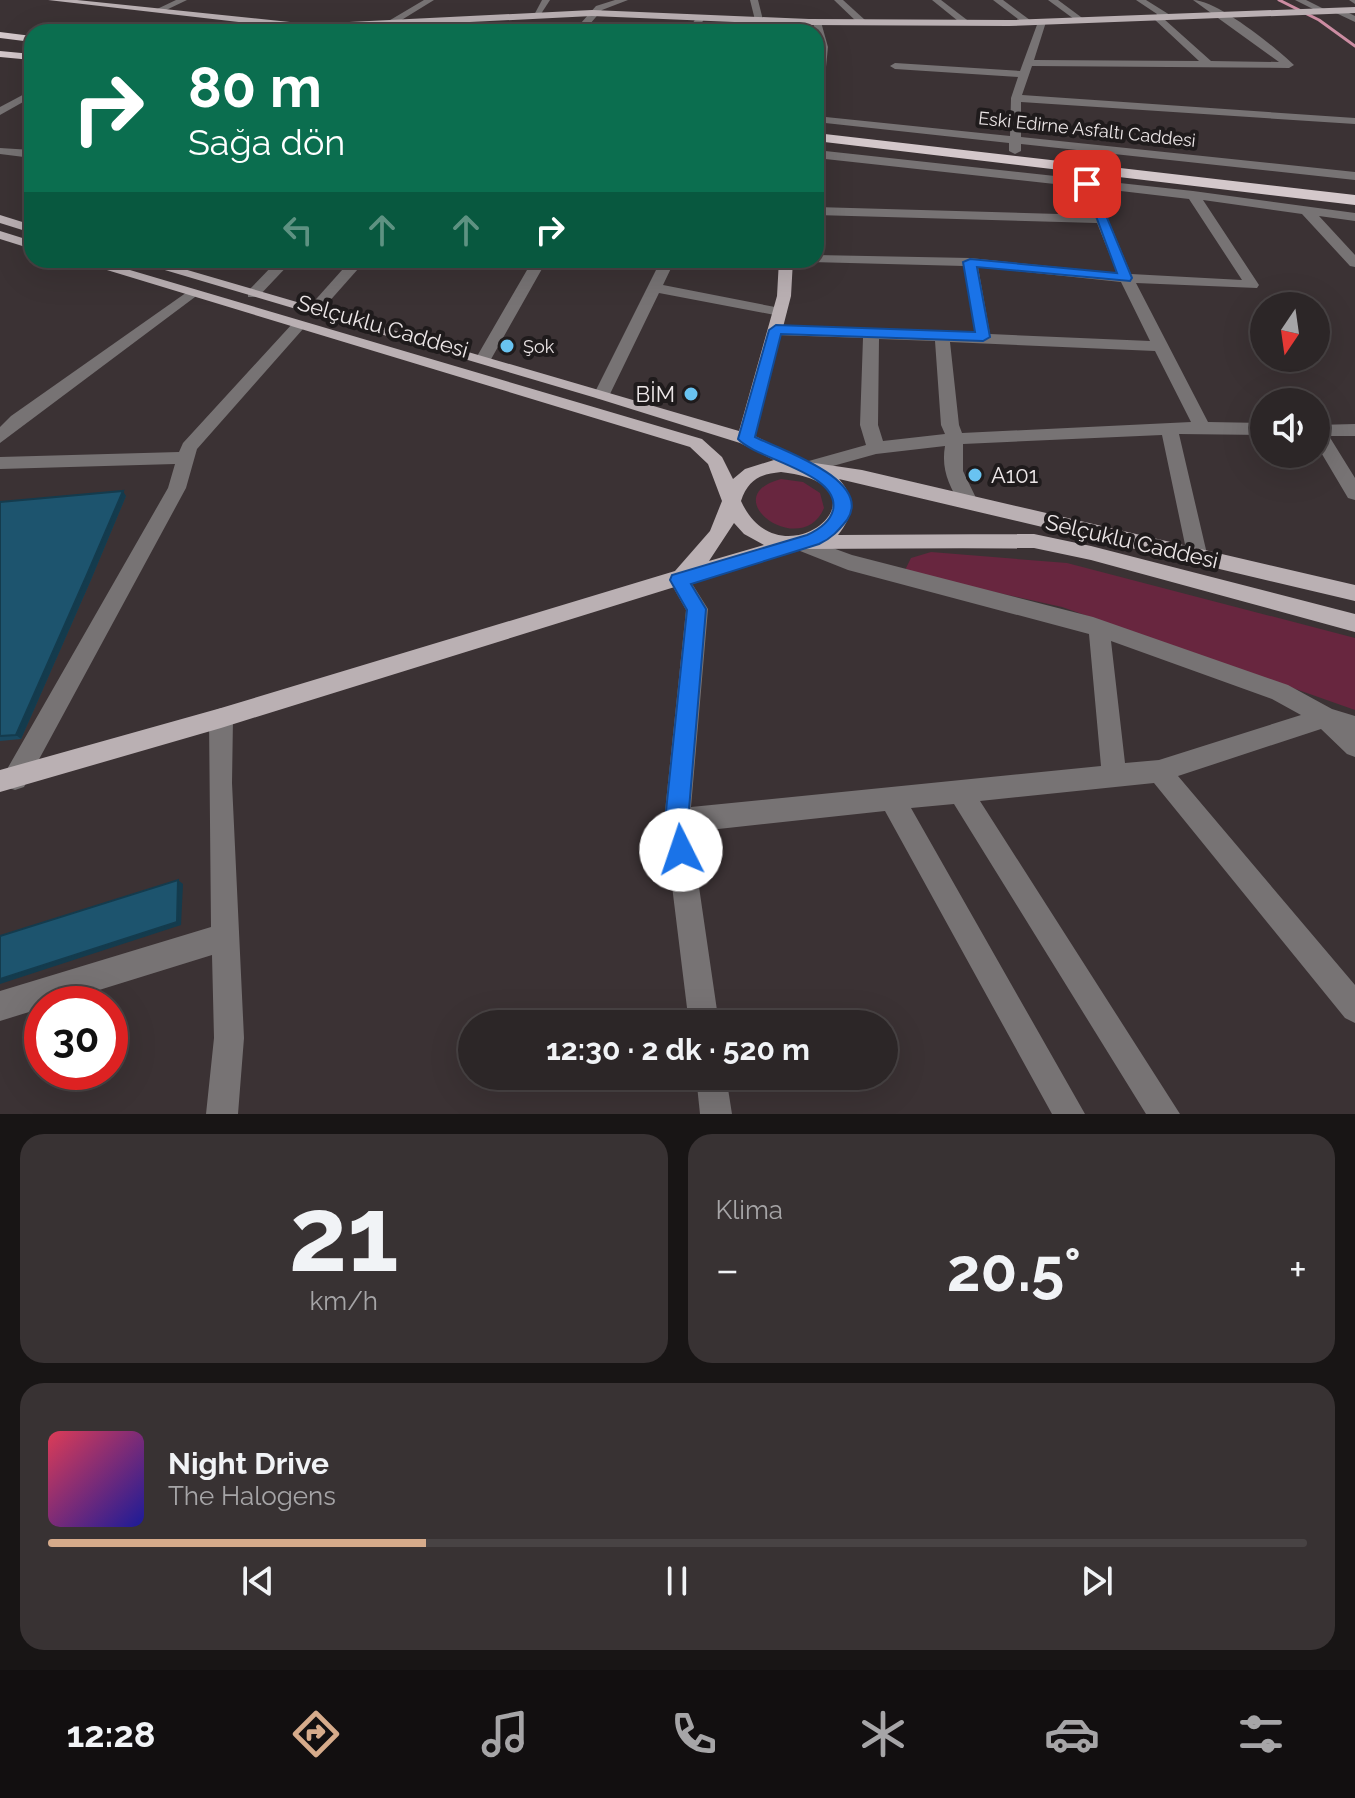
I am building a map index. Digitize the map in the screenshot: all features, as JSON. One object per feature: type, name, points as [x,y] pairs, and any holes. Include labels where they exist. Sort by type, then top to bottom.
[{"type":"highway","points":[[0,38],[24,41]]},
{"type":"highway","points":[[0,52],[24,54]]},
{"type":"highway","name":"Eski Edirne Asfaltı Caddesi","points":[[824,129],[1016,145],[1355,190]]},
{"type":"highway","name":"Eski Edirne Asfaltı Caddesi","points":[[824,138],[1355,200]]},
{"type":"main road","points":[[52,0],[283,24]]},
{"type":"main road","points":[[389,24],[592,13],[817,22],[1029,23],[1355,10]]},
{"type":"main road","points":[[0,219],[24,226]]},
{"type":"main road","points":[[0,235],[24,242]]},
{"type":"main road","name":"Selçuklu Caddesi","points":[[107,268],[696,443],[716,461],[737,516],[748,528],[772,539],[797,542],[1034,541],[1091,553],[1355,623]]},
{"type":"main road","name":"Selçuklu Caddesi","points":[[169,268],[484,358],[746,439],[824,476],[842,500],[842,513],[827,533],[797,542]]},
{"type":"main road","points":[[746,439],[776,330],[785,268]]},
{"type":"main road","name":"Selçuklu Caddesi","points":[[733,502],[735,489],[743,478],[772,465],[862,476],[1355,593]]},
{"type":"main road","points":[[679,580],[711,546],[733,502]]},
{"type":"main road","points":[[7,780],[797,542]]},
{"type":"street","points":[[159,10],[183,0]]},
{"type":"street","points":[[389,24],[430,0]]},
{"type":"street","points":[[536,15],[546,0]]},
{"type":"street","points":[[584,24],[592,13],[624,0]]},
{"type":"street","points":[[754,0],[758,24]]},
{"type":"street","points":[[838,0],[862,22]]},
{"type":"street","points":[[936,0],[966,23]]},
{"type":"street","points":[[997,0],[1029,23]]},
{"type":"street","points":[[1052,0],[1081,20]]},
{"type":"street","points":[[1140,0],[1162,17],[1209,65]]},
{"type":"street","points":[[895,66],[1289,65],[1197,0]]},
{"type":"street","points":[[1299,0],[1324,11]]},
{"type":"street","points":[[1339,11],[1355,19]]},
{"type":"street","points":[[697,24],[701,17]]},
{"type":"street","points":[[1016,145],[1016,98],[1042,22]]},
{"type":"street","points":[[13,94],[24,94]]},
{"type":"street","points":[[1,112],[24,97]]},
{"type":"street","points":[[1016,98],[1355,121]]},
{"type":"street","points":[[1,112],[17,112]]},
{"type":"street","name":"Eski Edirne Asfaltı Caddesi","points":[[824,120],[1016,145],[1355,176]]},
{"type":"street","points":[[0,151],[24,153]]},
{"type":"street","points":[[824,155],[1193,195],[1355,217]]},
{"type":"street","points":[[1087,184],[1158,346],[1202,427]]},
{"type":"street","points":[[824,259],[970,262],[1126,278],[1252,285],[1193,195]]},
{"type":"street","points":[[824,211],[1100,219]]},
{"type":"street","points":[[1307,211],[1355,263]]},
{"type":"street","points":[[970,262],[983,337]]},
{"type":"street","points":[[253,294],[278,268]]},
{"type":"street","points":[[314,310],[352,268]]},
{"type":"street","points":[[484,358],[535,268]]},
{"type":"street","points":[[602,394],[664,268]]},
{"type":"street","points":[[654,288],[780,312]]},
{"type":"street","points":[[0,437],[17,420],[190,294]]},
{"type":"street","points":[[7,780],[177,488],[189,447],[298,326]]},
{"type":"street","points":[[776,330],[1158,346]]},
{"type":"street","points":[[871,333],[869,425],[876,448]]},
{"type":"street","points":[[942,335],[950,425],[956,439],[951,454],[957,484],[968,500]]},
{"type":"street","points":[[804,468],[876,448],[956,439],[1202,427],[1250,429]]},
{"type":"street","points":[[1169,429],[1197,554]]},
{"type":"street","points":[[1330,431],[1355,430]]},
{"type":"street","points":[[1330,452],[1355,493]]},
{"type":"street","points":[[0,463],[186,458]]},
{"type":"street","points":[[797,542],[848,562],[1099,628],[1280,692],[1326,717],[1355,726]]},
{"type":"street","points":[[679,580],[697,609],[677,821],[702,1010]]},
{"type":"street","points":[[1099,628],[1114,777]]},
{"type":"street","points":[[677,821],[1159,771],[1326,717]]},
{"type":"street","points":[[1326,717],[1355,746]]},
{"type":"street","points":[[221,718],[229,1038],[222,1114]]},
{"type":"street","points":[[1159,771],[1355,1008]]},
{"type":"street","points":[[960,792],[1164,1114]]},
{"type":"street","points":[[892,799],[1069,1114]]},
{"type":"street","points":[[0,1006],[225,937]]},
{"type":"street","points":[[713,1090],[716,1114]]},
{"type":"shaded area","points":[[781,479],[803,482],[820,493],[824,508],[813,523],[798,528],[783,527],[759,510],[756,499],[762,488]]},
{"type":"shaded area","points":[[931,552],[1067,563],[1355,638],[1355,710],[1062,607],[904,572],[911,558]]},
{"type":"building","points":[[123,491],[16,735],[0,736],[0,502]]},
{"type":"building","points":[[178,880],[177,922],[0,979],[0,936]]},
{"type":"waterway","points":[[1279,0],[1319,20],[1355,46]]},
{"type":"place","name":"Şok","points":[[507,346]]},
{"type":"place","name":"BİM","points":[[691,394]]},
{"type":"place","name":"A101","points":[[975,475]]},
{"type":"route","points":[[681,850],[677,821],[697,609],[679,580],[813,539],[827,533],[837,524],[842,513],[842,500],[824,476],[746,439],[776,330],[983,337],[970,262],[1126,278],[1087,184]]}]
